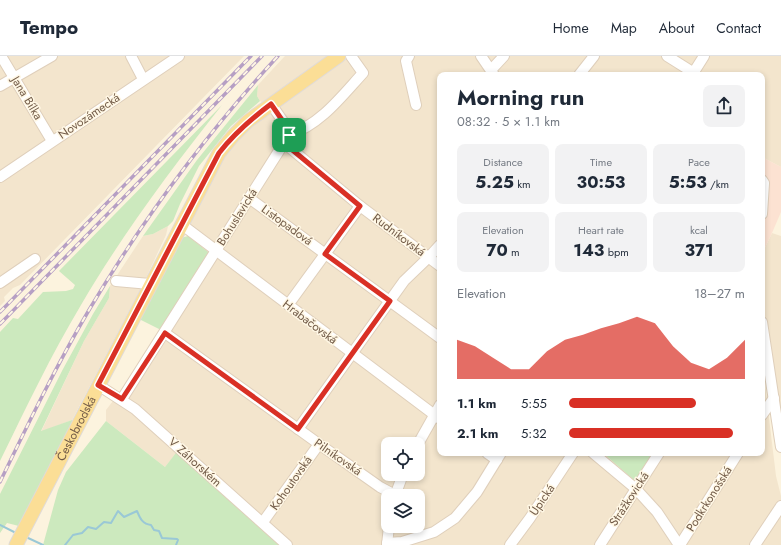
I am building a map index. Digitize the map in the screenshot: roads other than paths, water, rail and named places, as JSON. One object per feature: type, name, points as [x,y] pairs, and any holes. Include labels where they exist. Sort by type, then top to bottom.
[{"type":"main road","name":"Českobrodská","points":[[19,539],[219,153],[232,136],[248,121],[339,56]]},
{"type":"street","name":"Jana Bílka","points":[[1,56],[52,141]]},
{"type":"street","points":[[0,86],[52,56]]},
{"type":"street","points":[[131,56],[143,79]]},
{"type":"street","name":"Novozámecká","points":[[0,177],[179,56]]},
{"type":"street","points":[[286,139],[299,132],[326,113],[363,73],[351,56]]},
{"type":"street","points":[[409,56],[406,61],[416,105]]},
{"type":"street","points":[[481,56],[493,72],[504,56]]},
{"type":"street","points":[[581,72],[594,56]]},
{"type":"street","points":[[667,56],[690,72]]},
{"type":"street","points":[[694,72],[704,56]]},
{"type":"street","name":"Rudníkovská","points":[[271,104],[289,130],[286,139],[360,206],[437,264]]},
{"type":"street","name":"Bohuslavická","points":[[122,399],[286,139]]},
{"type":"street","name":"Listopadová","points":[[249,198],[437,336]]},
{"type":"street","points":[[288,305],[360,206]]},
{"type":"street","name":"Hrabačovská","points":[[181,224],[437,417]]},
{"type":"street","points":[[298,429],[404,281],[437,249]]},
{"type":"street","points":[[0,283],[36,259]]},
{"type":"street","points":[[116,281],[150,284]]},
{"type":"street","name":"Pilníkovská","points":[[165,333],[318,444],[383,489]]},
{"type":"street","points":[[765,341],[774,398],[779,418],[781,447]]},
{"type":"street","name":"V Záhorském","points":[[98,385],[122,399],[135,409],[287,545]]},
{"type":"street","points":[[765,411],[774,398]]},
{"type":"street","points":[[423,437],[437,417]]},
{"type":"street","name":"Kohoutovská","points":[[263,522],[318,444]]},
{"type":"street","points":[[388,533],[387,544],[402,542],[434,532],[455,518],[477,492],[499,456]]},
{"type":"street","name":"Úpická","points":[[510,545],[530,518],[571,456]]},
{"type":"street","points":[[597,456],[636,489],[657,512],[680,545]]},
{"type":"street","name":"Strážkovická","points":[[600,545],[657,456]]},
{"type":"street","name":"Podkrkonošská","points":[[680,545],[736,456]]},
{"type":"street","points":[[755,545],[781,506]]},
{"type":"waterway","points":[[65,545],[73,535],[82,533],[88,527],[96,529],[104,522],[111,523],[118,511],[124,517],[137,511],[145,523],[151,525],[154,530],[159,531],[162,538],[177,539],[176,545]]},
{"type":"waterway","points":[[0,525],[16,533]]},
{"type":"waterway","points":[[26,537],[43,545]]},
{"type":"railway","points":[[0,312],[251,56]]},
{"type":"railway","points":[[0,324],[262,56]]},
{"type":"railway","points":[[0,482],[65,352],[89,310],[131,243],[201,147],[251,86],[278,56]]}]
